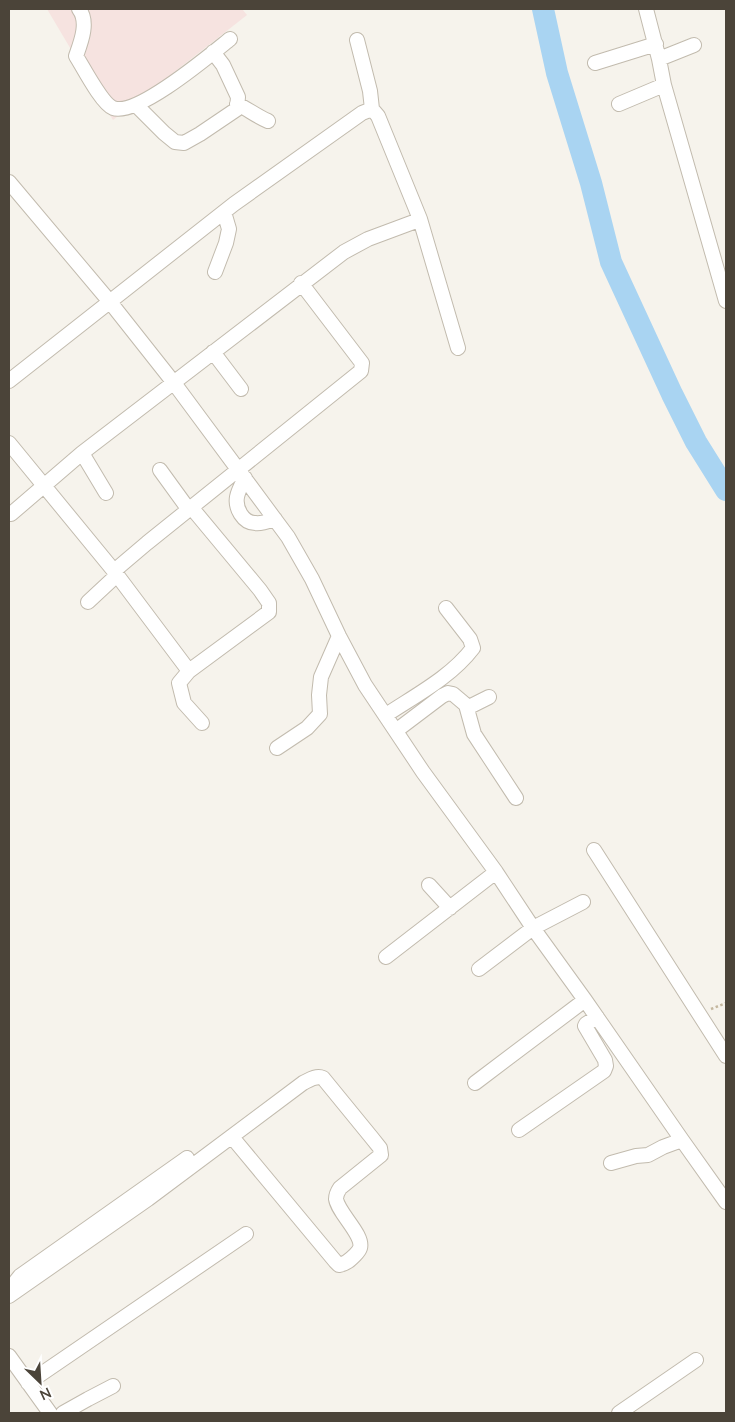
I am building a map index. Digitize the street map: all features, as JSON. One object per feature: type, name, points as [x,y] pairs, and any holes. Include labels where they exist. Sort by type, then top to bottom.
[{"type":"street","points":[[78,9],[82,13],[83,33],[76,56],[106,104],[114,109],[128,108],[136,105],[163,90],[230,39]]},
{"type":"street","points":[[646,9],[660,59],[664,84],[726,301]]},
{"type":"street","points":[[357,40],[370,91],[372,109],[378,116],[419,220],[458,348]]},
{"type":"street","points":[[595,63],[656,44]]},
{"type":"street","points":[[660,59],[694,45]]},
{"type":"street","points":[[136,105],[175,142],[184,143],[237,109],[238,98],[227,72],[212,52]]},
{"type":"street","points":[[619,104],[664,84]]},
{"type":"street","points":[[238,104],[256,117],[268,121]]},
{"type":"street","points":[[9,381],[224,212],[362,113],[372,109]]},
{"type":"street","points":[[9,182],[110,302],[174,383],[288,537],[312,579],[365,685],[397,730],[423,772],[496,872],[533,928],[586,1000],[726,1202]]},
{"type":"street","points":[[215,272],[226,243],[228,229],[224,212]]},
{"type":"street","points":[[11,514],[82,453],[301,283],[344,252],[368,239],[419,220]]},
{"type":"street","points":[[88,602],[116,573],[190,509],[242,474],[361,371],[362,363],[301,283]]},
{"type":"street","points":[[213,352],[241,389]]},
{"type":"street","points":[[9,443],[116,573],[189,672]]},
{"type":"street","points":[[82,453],[106,493]]},
{"type":"street","points":[[160,470],[190,509],[260,590],[268,603],[269,612],[189,672],[179,683],[184,703],[202,723]]},
{"type":"street","points":[[242,474],[237,496],[238,510],[251,523],[258,524],[275,520]]},
{"type":"street","points":[[386,715],[446,674],[466,658],[473,648],[470,639],[446,608]]},
{"type":"street","points":[[277,748],[307,728],[320,714],[319,695],[321,677],[339,636]]},
{"type":"street","points":[[397,730],[448,693],[453,694],[466,705],[474,734],[516,798]]},
{"type":"street","points":[[467,708],[489,697]]},
{"type":"street","points":[[594,850],[726,1056]]},
{"type":"street","points":[[386,957],[496,872]]},
{"type":"street","points":[[429,885],[450,908]]},
{"type":"street","points":[[479,969],[533,928],[582,902]]},
{"type":"street","points":[[475,1083],[586,1000]]},
{"type":"street","points":[[519,1130],[604,1071],[606,1066],[605,1060],[585,1026],[597,1017]]},
{"type":"street","points":[[12,1293],[148,1199],[303,1083],[320,1077],[323,1078],[381,1151],[381,1155],[340,1188],[337,1194],[336,1199],[360,1241],[360,1248],[354,1257],[345,1264],[339,1265],[232,1137]]},
{"type":"street","points":[[611,1163],[636,1156],[648,1155],[682,1140]]},
{"type":"street","points":[[12,1293],[20,1276],[187,1158]]},
{"type":"street","points":[[28,1383],[246,1234]]},
{"type":"street","points":[[9,1356],[50,1413]]},
{"type":"street","points":[[619,1413],[696,1360]]},
{"type":"street","points":[[63,1413],[113,1386]]},
{"type":"path","points":[[709,1010],[726,1003]]},
{"type":"shaded area","points":[[47,9],[242,9],[247,15],[113,120]]},
{"type":"waterway","points":[[543,9],[557,73],[591,183],[611,262],[696,442],[726,490]]}]
